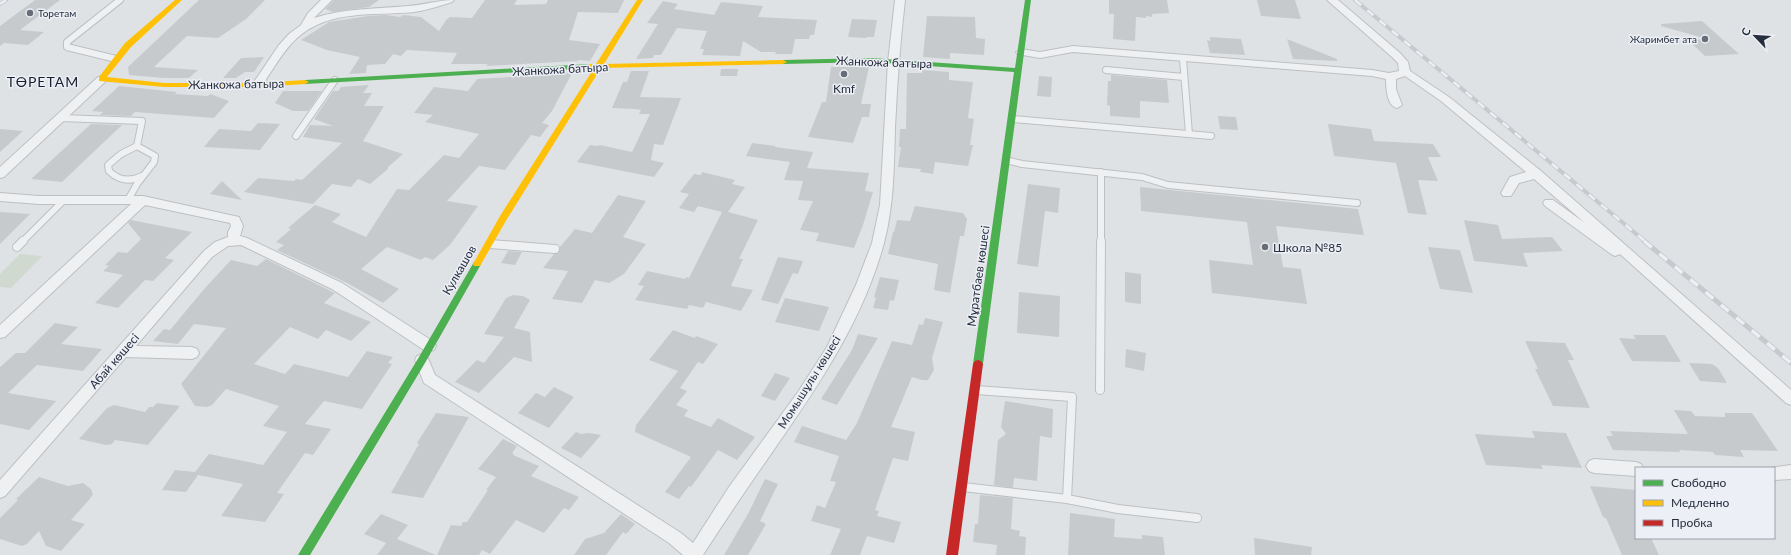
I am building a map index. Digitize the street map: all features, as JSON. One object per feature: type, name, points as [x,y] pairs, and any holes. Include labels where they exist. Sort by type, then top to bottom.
[{"type":"street","points":[[0,174],[102,79],[128,45],[179,0]]},
{"type":"street","points":[[305,26],[312,15],[327,0]]},
{"type":"street","points":[[257,85],[283,47],[305,26],[339,14],[411,9],[449,0]]},
{"type":"street","name":"Кулкашов","points":[[304,555],[422,360],[488,244],[640,0]]},
{"type":"street","name":"Момышұлы көшесі","points":[[695,555],[735,492],[803,396],[833,350],[863,286],[878,243],[886,205],[893,62],[900,0]]},
{"type":"street","name":"Мұратбаев көшесі","points":[[952,555],[1028,0]]},
{"type":"street","points":[[1332,0],[1396,55],[1403,62],[1405,72],[1445,99],[1537,174],[1791,399]]},
{"type":"street","points":[[1021,52],[1040,55],[1073,49],[1372,73],[1391,77],[1405,72]]},
{"type":"street","name":"Жанкожа батыра","points":[[102,79],[164,85],[257,85],[599,66],[840,60],[871,60],[1018,70]]},
{"type":"street","points":[[1391,77],[1391,89],[1397,105]]},
{"type":"street","points":[[1507,194],[1511,183],[1520,177],[1537,174]]},
{"type":"street","points":[[0,197],[64,200],[143,200],[235,220],[237,226],[234,232],[234,240],[243,240],[337,286],[429,346]]},
{"type":"street","points":[[0,333],[143,200]]},
{"type":"street","points":[[1549,203],[1614,250],[1638,262]]},
{"type":"street","name":"Абай көшесі","points":[[0,491],[208,254],[217,246],[234,240]]},
{"type":"street","points":[[123,350],[192,353]]},
{"type":"street","points":[[422,360],[429,379],[675,538],[695,555]]},
{"type":"street","points":[[1594,466],[1635,469]]},
{"type":"street","points":[[1775,473],[1791,472]]},
{"type":"lane","points":[[116,59],[67,47],[67,42],[120,0]]},
{"type":"lane","points":[[1183,59],[1189,134]]},
{"type":"lane","points":[[1106,70],[1184,76]]},
{"type":"lane","points":[[296,136],[335,80]]},
{"type":"lane","points":[[61,118],[142,121],[137,146]]},
{"type":"lane","points":[[1011,118],[1211,136]]},
{"type":"lane","points":[[137,146],[123,152],[115,158],[108,165],[109,172],[121,180],[137,179],[144,175]]},
{"type":"lane","points":[[128,200],[154,162],[155,156],[137,146]]},
{"type":"lane","points":[[1006,160],[1022,164],[1101,172],[1142,178],[1168,185],[1357,203]]},
{"type":"lane","points":[[1100,390],[1101,172]]},
{"type":"lane","points":[[17,247],[64,200]]},
{"type":"lane","points":[[488,244],[555,249]]},
{"type":"lane","points":[[975,390],[1072,397],[1067,499]]},
{"type":"lane","points":[[962,487],[1067,499],[1118,509],[1197,518]]},
{"type":"shaded area","points":[[20,254],[42,256],[11,288],[0,287],[0,274]]},
{"type":"building","name":"Торетам","points":[[35,0],[60,0],[20,30],[44,32],[28,45],[4,43],[0,46],[0,26]]},
{"type":"building","points":[[199,0],[265,0],[246,19],[218,38],[187,36],[154,67],[198,70],[189,78],[164,78],[129,75],[128,67]]},
{"type":"building","points":[[334,0],[379,0],[369,7],[333,12],[325,9]]},
{"type":"building","points":[[485,0],[517,0],[514,5],[546,4],[548,0],[624,0],[618,13],[578,12],[569,40],[600,44],[590,61],[578,60],[486,66],[488,64],[451,64],[457,53],[407,50],[401,56],[393,54],[385,64],[367,65],[366,73],[349,74],[360,57],[327,50],[301,40],[329,22],[368,16],[386,15],[400,17],[403,15],[421,17],[439,31],[446,20],[450,17],[472,18]]},
{"type":"building","points":[[1109,0],[1167,0],[1169,13],[1152,14],[1152,17],[1146,16],[1146,18],[1136,17],[1135,41],[1113,39],[1114,14],[1109,14]]},
{"type":"building","points":[[1257,0],[1295,0],[1301,19],[1261,16]]},
{"type":"building","points":[[663,1],[678,4],[674,9],[714,15],[721,2],[763,6],[758,17],[817,20],[814,35],[810,35],[809,39],[795,39],[792,54],[761,52],[743,41],[740,56],[702,55],[704,49],[700,49],[707,31],[677,28],[661,55],[654,55],[653,58],[636,59],[658,24],[647,23]]},
{"type":"building","points":[[927,16],[975,17],[976,38],[985,39],[984,55],[950,53],[950,59],[923,57]]},
{"type":"building","points":[[852,19],[877,20],[874,37],[848,37]]},
{"type":"building","name":"Жаримбет ата","points":[[1702,21],[1739,54],[1705,56],[1688,40],[1707,39],[1661,26],[1661,24]]},
{"type":"building","points":[[1210,37],[1241,39],[1245,55],[1210,53],[1207,40],[1210,41]]},
{"type":"building","points":[[1287,39],[1337,59],[1337,61],[1293,59]]},
{"type":"building","points":[[264,57],[254,72],[245,72],[236,78],[223,78],[241,58]]},
{"type":"building","points":[[831,67],[869,67],[861,104],[871,104],[869,117],[862,117],[853,143],[808,137],[822,102],[826,102]]},
{"type":"building","points":[[721,69],[738,69],[737,76],[720,76]]},
{"type":"building","points":[[922,70],[949,72],[949,80],[973,82],[968,118],[974,119],[970,145],[973,145],[968,166],[935,162],[933,174],[920,172],[921,169],[898,167],[901,147],[899,147],[900,129],[906,129],[907,73],[922,73]]},
{"type":"building","points":[[631,71],[649,71],[640,97],[681,98],[663,145],[654,144],[651,160],[664,163],[654,177],[577,162],[590,145],[600,145],[632,152],[650,114],[639,114],[641,110],[635,109],[612,108],[623,82],[627,82]]},
{"type":"building","points":[[572,73],[552,111],[542,123],[549,125],[540,137],[531,135],[505,170],[479,166],[447,201],[478,206],[450,245],[433,260],[425,257],[421,260],[387,247],[361,269],[399,289],[383,303],[347,283],[277,250],[284,245],[276,242],[291,229],[288,228],[315,205],[341,214],[332,222],[366,237],[397,189],[409,190],[444,155],[459,158],[479,134],[425,122],[433,115],[414,113],[434,87],[468,91],[477,79]]},
{"type":"building","points":[[1111,75],[1167,80],[1169,103],[1140,101],[1140,118],[1110,116],[1110,106],[1107,105],[1108,81],[1111,81]]},
{"type":"building","points":[[1039,76],[1052,77],[1051,97],[1037,96]]},
{"type":"building","points":[[369,85],[363,93],[372,93],[364,106],[384,106],[363,141],[403,154],[387,168],[388,169],[370,184],[358,179],[351,187],[332,184],[313,204],[244,192],[258,178],[294,181],[296,179],[302,180],[342,143],[303,137],[310,125],[333,126],[314,119],[333,91],[338,91],[341,87]]},
{"type":"building","points":[[119,86],[177,92],[175,94],[208,96],[210,94],[229,101],[214,118],[135,112],[131,116],[100,115],[103,112],[92,111]]},
{"type":"building","points":[[283,91],[322,91],[308,111],[293,111],[275,103]]},
{"type":"building","points":[[1218,116],[1236,117],[1238,130],[1220,129]]},
{"type":"building","points":[[258,123],[280,124],[260,150],[204,147],[219,129],[251,131]]},
{"type":"building","points":[[91,124],[122,125],[62,182],[31,179]]},
{"type":"building","points":[[1328,124],[1371,129],[1374,141],[1433,144],[1441,157],[1428,157],[1438,181],[1418,180],[1427,215],[1408,213],[1396,163],[1334,156]]},
{"type":"building","points":[[0,129],[23,131],[0,152]]},
{"type":"building","points":[[752,143],[813,152],[807,168],[869,173],[865,191],[873,192],[854,248],[816,241],[819,233],[800,230],[813,201],[798,200],[803,181],[784,180],[790,162],[746,156]]},
{"type":"building","points":[[702,172],[735,180],[732,184],[745,187],[728,212],[758,220],[739,259],[743,259],[731,286],[753,290],[741,311],[706,302],[703,308],[689,305],[687,309],[635,300],[644,286],[638,285],[647,271],[685,279],[686,277],[689,278],[722,212],[698,206],[694,212],[679,208],[689,194],[680,192],[694,174],[701,175]]},
{"type":"building","points":[[222,181],[242,200],[210,194]]},
{"type":"building","points":[[1028,184],[1060,188],[1058,213],[1045,211],[1038,267],[1017,264]]},
{"type":"building","name":"Школа №85","points":[[1140,187],[1358,209],[1364,235],[1276,226],[1283,267],[1301,269],[1307,304],[1212,293],[1209,260],[1253,265],[1247,222],[1141,211]]},
{"type":"building","points":[[618,195],[646,201],[623,237],[646,244],[624,274],[609,283],[595,280],[582,303],[552,299],[568,271],[543,268],[554,254],[559,252],[560,247],[575,229],[592,233]]},
{"type":"building","points":[[915,206],[963,213],[967,219],[964,236],[960,236],[950,293],[934,290],[938,264],[888,254],[897,220],[910,221]]},
{"type":"building","points":[[0,212],[30,214],[0,244]]},
{"type":"building","points":[[131,220],[192,232],[165,258],[174,260],[153,281],[145,280],[118,308],[95,303],[123,275],[103,271],[109,266],[105,265],[118,252],[127,253],[141,239],[128,223]]},
{"type":"building","points":[[1464,220],[1498,225],[1502,239],[1552,237],[1563,251],[1523,253],[1528,267],[1474,261]]},
{"type":"building","points":[[1428,247],[1460,250],[1473,293],[1440,289]]},
{"type":"building","points":[[508,251],[522,252],[515,265],[501,263]]},
{"type":"building","points":[[778,257],[803,261],[798,274],[793,273],[778,304],[761,300]]},
{"type":"building","points":[[266,259],[335,293],[324,303],[371,322],[351,341],[326,330],[318,339],[290,327],[254,364],[285,374],[294,364],[348,377],[367,351],[393,357],[388,363],[392,364],[362,409],[324,401],[305,424],[331,429],[313,455],[305,453],[277,493],[284,494],[265,522],[221,516],[243,484],[198,475],[186,492],[162,490],[175,470],[195,472],[209,454],[263,465],[287,432],[263,426],[279,406],[226,389],[212,405],[207,407],[195,406],[181,384],[226,328],[194,324],[178,344],[153,341],[164,329],[170,330],[205,288],[231,260],[257,266]]},
{"type":"building","points":[[1125,272],[1141,274],[1141,304],[1125,302]]},
{"type":"building","points":[[880,277],[899,280],[894,301],[890,300],[888,310],[873,308],[876,298],[874,297]]},
{"type":"building","points":[[1019,292],[1060,296],[1059,337],[1017,333]]},
{"type":"building","points":[[513,295],[523,296],[530,300],[514,328],[530,332],[532,362],[514,357],[479,393],[455,382],[477,360],[484,363],[504,337],[484,334],[506,298]]},
{"type":"building","points":[[785,298],[829,307],[819,331],[775,322]]},
{"type":"building","points":[[925,318],[943,322],[932,358],[934,370],[928,380],[912,377],[891,427],[915,432],[908,461],[893,458],[875,510],[879,511],[877,516],[901,522],[894,543],[867,536],[860,555],[830,555],[841,529],[811,521],[817,505],[825,508],[836,482],[830,481],[839,456],[794,442],[802,426],[846,440],[857,423],[892,341],[912,345],[919,324],[923,325]]},
{"type":"building","points":[[55,323],[78,327],[61,344],[102,349],[83,371],[37,365],[8,393],[56,401],[29,430],[0,424],[0,367],[16,353],[25,353]]},
{"type":"building","points":[[673,330],[718,344],[703,364],[698,362],[680,388],[687,391],[676,405],[688,410],[684,416],[711,427],[718,418],[755,437],[737,460],[718,450],[691,487],[689,486],[679,499],[665,492],[691,457],[635,432],[636,425],[678,371],[649,360]]},
{"type":"building","points":[[858,334],[878,338],[837,405],[821,399],[852,350]]},
{"type":"building","points":[[1633,335],[1665,335],[1681,362],[1632,361],[1619,338],[1636,339]]},
{"type":"building","points":[[1525,341],[1565,343],[1574,360],[1568,360],[1590,408],[1553,406],[1535,369],[1538,369]]},
{"type":"building","points":[[1126,349],[1146,353],[1144,371],[1125,367]]},
{"type":"building","points":[[1689,363],[1712,364],[1718,368],[1727,383],[1700,381]]},
{"type":"building","points":[[775,373],[790,378],[775,401],[761,396]]},
{"type":"building","points":[[554,387],[574,397],[549,428],[518,413],[536,393],[545,397]]},
{"type":"building","points":[[1005,401],[1053,409],[1052,438],[1040,436],[1037,481],[1014,478],[1013,488],[994,485],[998,440],[1006,434],[1001,427]]},
{"type":"building","points":[[157,403],[180,406],[148,445],[115,440],[112,444],[106,445],[79,439],[107,408],[114,405],[145,412],[149,407],[153,407]]},
{"type":"building","points":[[1674,410],[1691,411],[1695,416],[1725,417],[1725,413],[1752,413],[1778,451],[1740,450],[1744,457],[1715,455],[1713,452],[1679,450],[1680,452],[1613,450],[1606,436],[1613,436],[1610,431],[1688,434]]},
{"type":"building","points":[[436,413],[469,417],[423,498],[391,493],[419,444],[417,443]]},
{"type":"building","points":[[1532,431],[1566,433],[1582,468],[1541,465],[1543,469],[1486,465],[1475,434],[1535,438]]},
{"type":"building","points":[[576,432],[581,434],[589,433],[601,435],[581,458],[561,448]]},
{"type":"building","points":[[503,439],[517,446],[512,453],[514,454],[513,455],[539,466],[531,476],[579,497],[569,510],[564,508],[544,533],[516,520],[490,554],[482,550],[479,555],[437,555],[451,525],[461,526],[463,522],[467,522],[488,490],[486,490],[496,477],[478,469]]},
{"type":"building","points":[[39,477],[68,486],[83,483],[91,489],[93,494],[71,520],[85,524],[61,551],[46,546],[39,531],[27,544],[22,546],[0,539],[0,518],[18,500],[16,499]]},
{"type":"building","points":[[765,479],[778,484],[760,521],[766,524],[748,555],[724,555],[749,512]]},
{"type":"building","points":[[1590,486],[1635,490],[1635,539],[1651,539],[1659,555],[1622,555],[1606,518],[1603,517]]},
{"type":"building","points":[[980,495],[1013,498],[1011,529],[1020,531],[1019,536],[1026,537],[1025,555],[996,555],[997,545],[973,542],[975,524],[978,524]]},
{"type":"building","points":[[1070,513],[1115,519],[1114,537],[1142,539],[1142,535],[1163,537],[1165,555],[1068,555]]},
{"type":"building","points":[[381,514],[408,525],[397,539],[436,555],[377,555],[386,543],[364,534]]},
{"type":"building","points":[[621,514],[635,524],[626,534],[623,532],[606,555],[574,555],[585,539],[604,533]]},
{"type":"building","points":[[1254,538],[1312,547],[1311,555],[1255,555]]},
{"type":"railway","points":[[0,4],[6,0]]},
{"type":"railway","points":[[1355,0],[1646,242]]},
{"type":"railway","points":[[1644,241],[1791,363]]},
{"type":"traffic: fast","points":[[978,364],[1028,0]]},
{"type":"traffic: fast","points":[[783,62],[871,60],[1018,70]]},
{"type":"traffic: fast","points":[[305,82],[590,66]]},
{"type":"traffic: fast","points":[[304,555],[422,360],[477,264]]},
{"type":"traffic: slow","points":[[179,0],[128,45],[102,79],[164,85],[257,85],[305,82]]},
{"type":"traffic: slow","points":[[477,264],[503,218],[640,0]]},
{"type":"traffic: slow","points":[[590,66],[783,62]]},
{"type":"traffic: jam","points":[[952,555],[978,364]]},
{"type":"place","name":"Торетам","points":[[30,13]]},
{"type":"place","name":"Жаримбет ата","points":[[1705,39]]},
{"type":"place","name":"Kmf","points":[[844,74]]},
{"type":"place","name":"Школа №85","points":[[1265,247]]},
{"type":"district","name":"ТӨРЕТАМ","points":[[43,81]]}]
